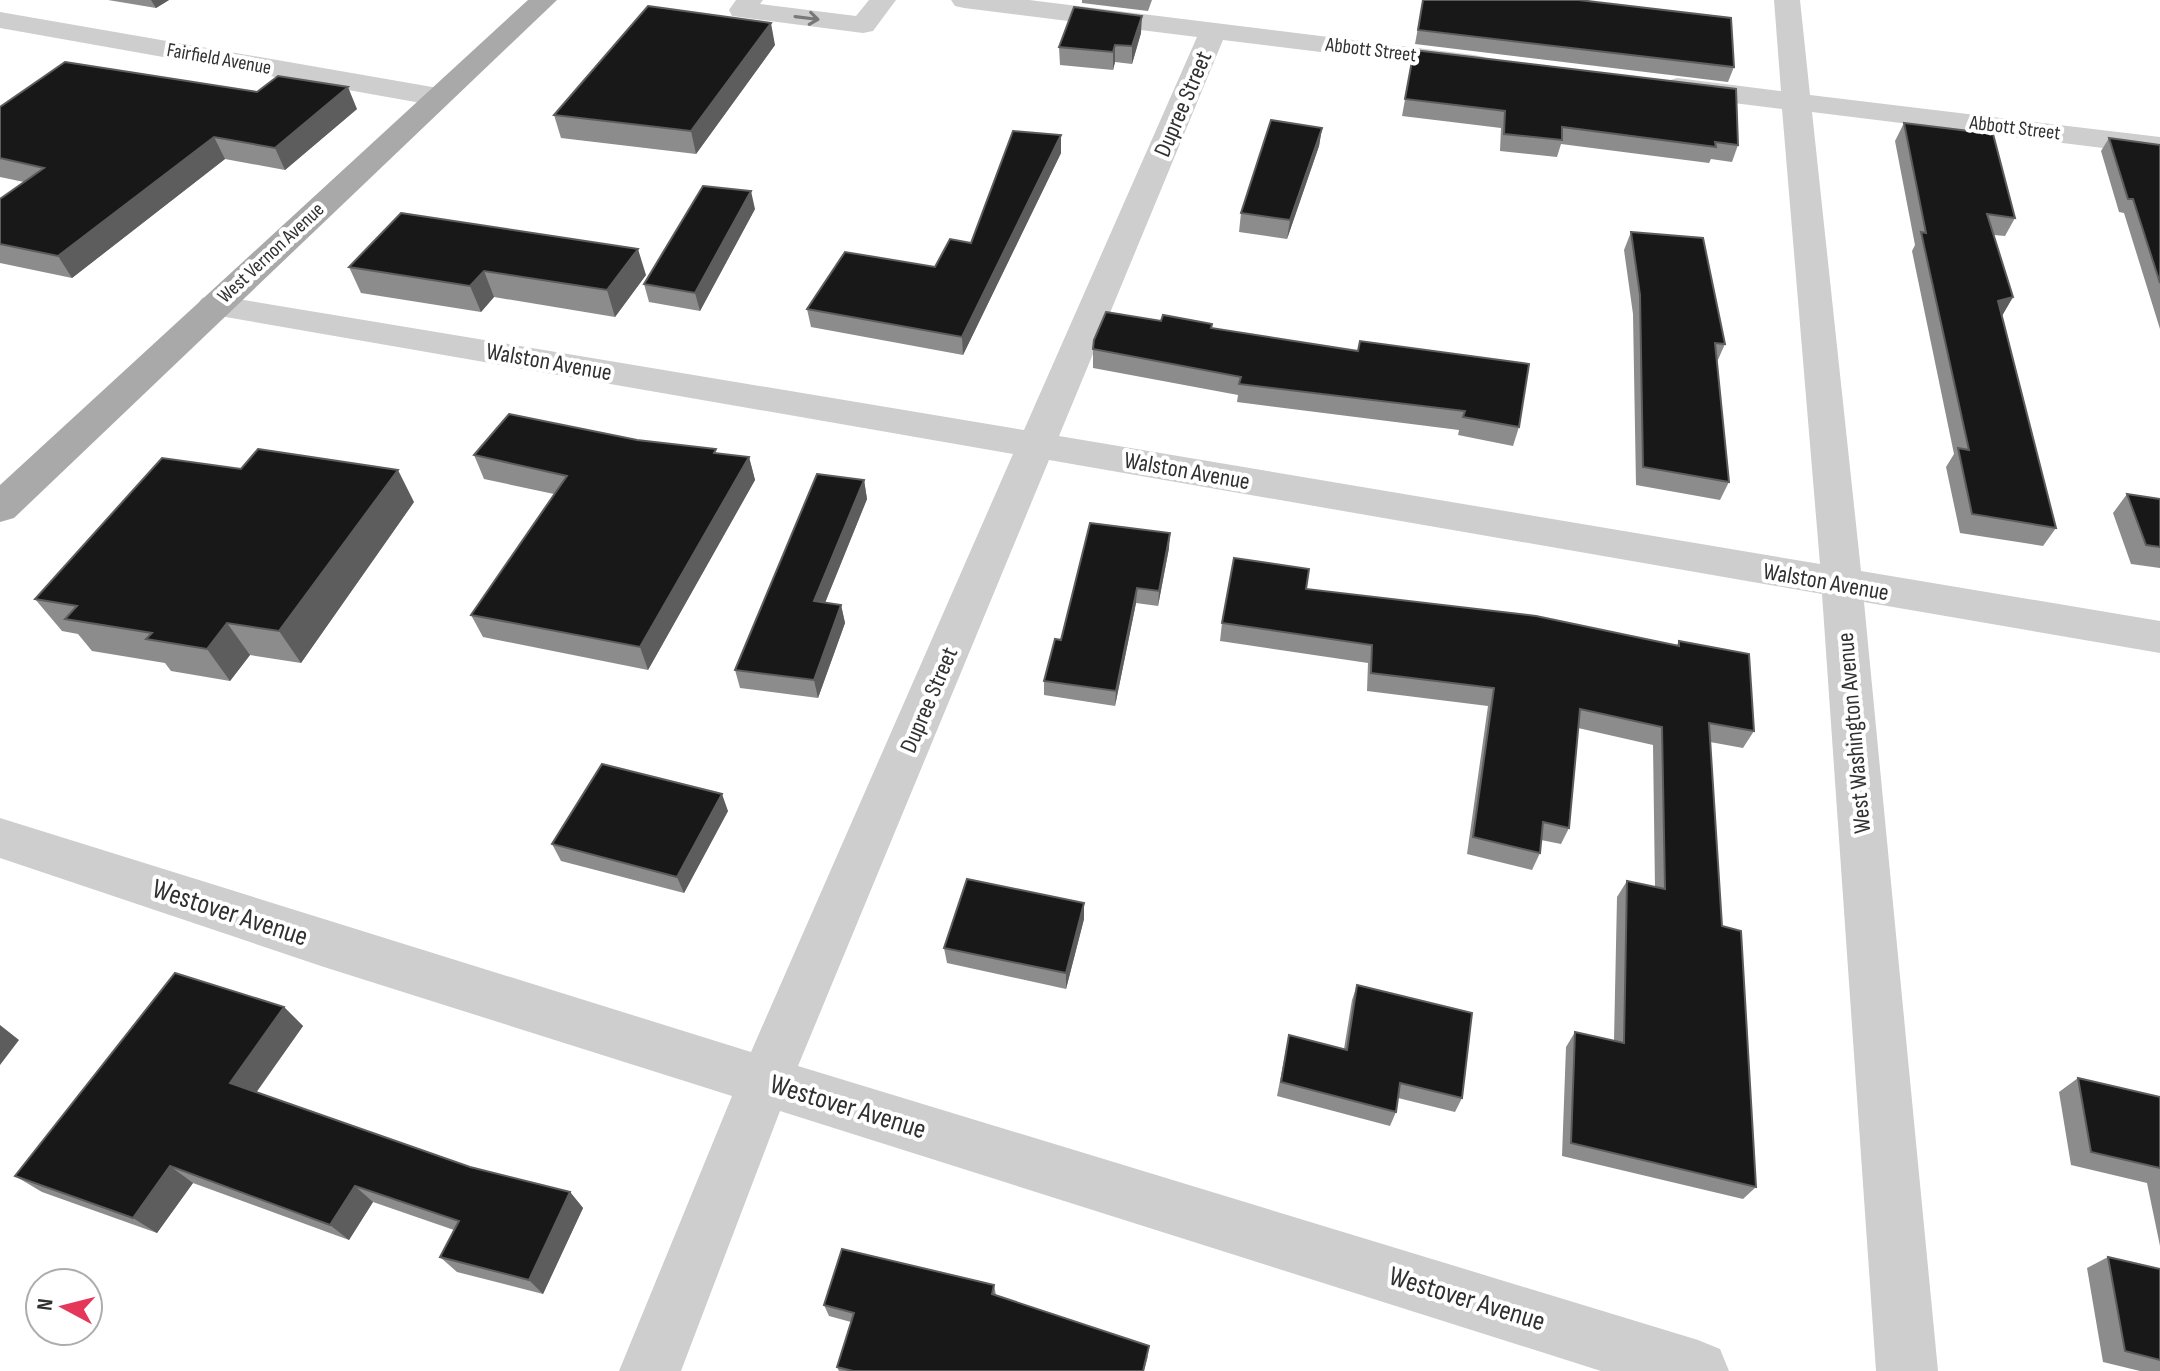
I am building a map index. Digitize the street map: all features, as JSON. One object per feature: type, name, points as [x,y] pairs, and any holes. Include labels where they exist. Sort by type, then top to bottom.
[{"type":"main road","name":"West Vernon Avenue","points":[[4,500],[544,0]]},
{"type":"street","points":[[750,0],[742,10],[863,25],[883,0]]},
{"type":"street","name":"Abbott Street","points":[[964,0],[1497,66]]},
{"type":"street","name":"West Washington Avenue","points":[[1787,0],[1842,585],[1907,1371]]},
{"type":"street","name":"Fairfield Avenue","points":[[0,20],[438,97]]},
{"type":"street","name":"Dupree Street","points":[[650,1371],[765,1081],[1039,445],[1213,31]]},
{"type":"street","name":"Abbott Street","points":[[1654,85],[2160,146]]},
{"type":"street","name":"Walston Avenue","points":[[214,305],[2160,637]]},
{"type":"street","name":"Westover Avenue","points":[[0,838],[765,1081],[1698,1371]]},
{"type":"building","points":[[1423,0],[1579,0],[1731,18],[1734,67],[1418,30]]},
{"type":"building","points":[[648,6],[771,23],[691,131],[554,115]]},
{"type":"building","points":[[1074,7],[1142,16],[1132,46],[1115,45],[1113,52],[1059,47]]},
{"type":"building","points":[[1414,50],[1736,89],[1738,145],[1715,142],[1716,147],[1562,127],[1562,140],[1504,134],[1505,111],[1405,99]]},
{"type":"building","points":[[65,62],[257,92],[278,76],[348,87],[275,148],[214,137],[58,256],[0,244],[0,199],[44,168],[0,158],[0,107]]},
{"type":"building","points":[[1271,120],[1322,128],[1290,220],[1241,213]]},
{"type":"building","points":[[1904,123],[1993,134],[2015,218],[1987,214],[2013,297],[1998,301],[2056,528],[1972,514],[1958,448],[1969,450],[1921,232],[1926,233]]},
{"type":"building","points":[[1013,131],[1061,135],[962,337],[807,309],[845,252],[935,267],[950,239],[971,243]]},
{"type":"building","points":[[2109,138],[2160,145],[2160,283],[2133,199],[2128,199]]},
{"type":"building","points":[[703,186],[751,191],[695,293],[644,284]]},
{"type":"building","points":[[401,213],[638,249],[607,290],[484,271],[470,286],[349,267]]},
{"type":"building","points":[[1631,232],[1703,238],[1725,344],[1715,343],[1729,482],[1643,467],[1640,295]]},
{"type":"building","points":[[1106,312],[1161,321],[1163,315],[1212,324],[1211,328],[1358,351],[1360,341],[1529,364],[1519,427],[1463,417],[1465,411],[1239,384],[1241,377],[1093,349]]},
{"type":"building","points":[[509,414],[637,440],[716,449],[714,453],[749,457],[640,647],[471,615],[567,476],[474,455]]},
{"type":"building","points":[[258,449],[398,470],[279,631],[227,623],[207,649],[146,639],[152,633],[65,619],[77,606],[35,599],[162,458],[241,469]]},
{"type":"building","points":[[817,474],[864,480],[814,601],[841,605],[814,680],[735,670]]},
{"type":"building","points":[[2127,494],[2160,499],[2160,547],[2146,545]]},
{"type":"building","points":[[1090,523],[1170,533],[1159,591],[1137,588],[1116,691],[1044,681],[1055,639],[1061,640]]},
{"type":"building","points":[[1234,558],[1309,569],[1306,589],[1536,616],[1679,646],[1679,641],[1749,654],[1754,731],[1709,723],[1722,926],[1741,931],[1756,1187],[1571,1143],[1575,1032],[1624,1043],[1627,881],[1665,889],[1662,727],[1580,709],[1569,828],[1543,822],[1540,853],[1473,837],[1494,688],[1371,673],[1372,645],[1222,623]]},
{"type":"building","points":[[602,764],[722,794],[677,877],[552,844]]},
{"type":"building","points":[[967,879],[1084,903],[1066,973],[944,948]]},
{"type":"building","points":[[175,973],[284,1007],[230,1083],[470,1167],[570,1192],[529,1280],[440,1257],[459,1221],[355,1186],[330,1225],[170,1166],[133,1218],[15,1176]]},
{"type":"building","points":[[1357,985],[1472,1013],[1462,1098],[1400,1083],[1396,1112],[1281,1082],[1289,1035],[1347,1050]]},
{"type":"building","points":[[2078,1078],[2160,1097],[2160,1168],[2091,1152]]},
{"type":"building","points":[[842,1249],[994,1285],[992,1294],[1149,1346],[1143,1371],[853,1371],[837,1367],[854,1313],[824,1305]]},
{"type":"building","points":[[2108,1257],[2160,1269],[2160,1360],[2125,1351]]}]
